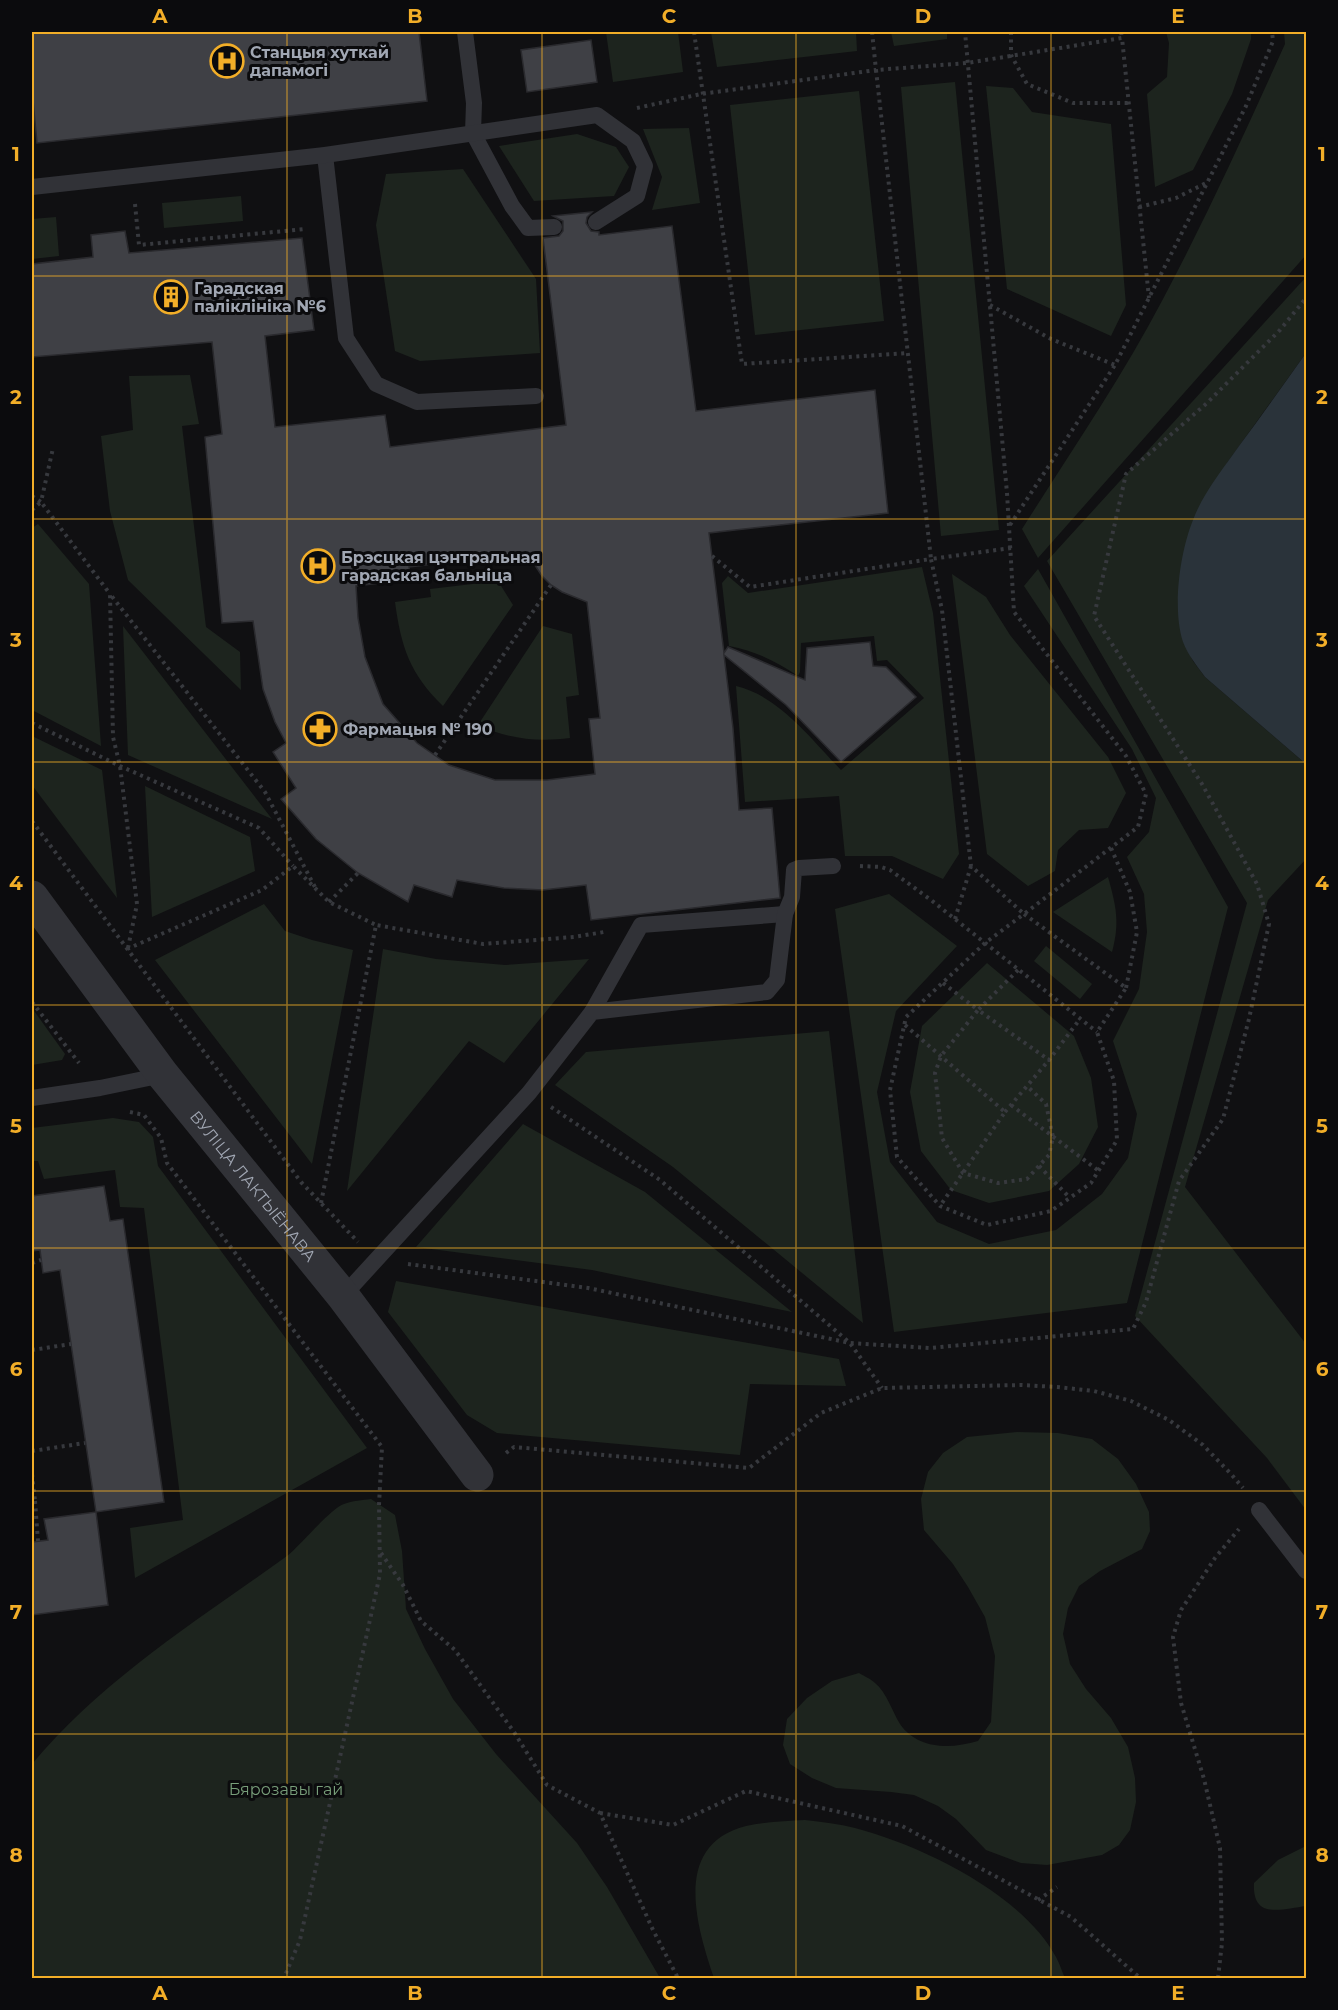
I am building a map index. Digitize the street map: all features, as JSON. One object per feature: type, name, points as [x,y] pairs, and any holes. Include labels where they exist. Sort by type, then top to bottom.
[{"type":"street","name":"ВУЛІЦА ЛАКТЫЁНАВА","points":[[32,897],[163,1075],[343,1296],[477,1475]]},
{"type":"lane","points":[[465,32],[474,103],[473,133],[512,206],[528,228],[554,227]]},
{"type":"lane","points":[[32,187],[325,155],[597,115],[633,141],[645,166],[637,196],[596,222]]},
{"type":"lane","points":[[325,155],[346,339],[376,384],[417,402],[536,396]]},
{"type":"lane","points":[[592,1012],[767,992],[777,980],[785,914],[792,897],[794,870],[832,866]]},
{"type":"lane","points":[[343,1296],[529,1093],[592,1012],[641,925],[785,914]]},
{"type":"lane","points":[[32,1098],[100,1088],[163,1075]]},
{"type":"lane","points":[[1259,1510],[1306,1571]]},
{"type":"path","points":[[694,32],[701,93],[742,364],[908,353]]},
{"type":"path","points":[[872,32],[931,559],[942,610],[971,866],[955,919]]},
{"type":"path","points":[[832,866],[881,867],[890,870],[955,919],[985,944],[1097,1032],[1114,1081],[1117,1140],[1091,1184],[1051,1211],[987,1225],[940,1206],[897,1158],[890,1090],[906,1017],[985,944],[1138,827],[1146,794],[1126,756],[1014,612],[1011,548],[965,32]]},
{"type":"path","points":[[1011,32],[1011,55],[1027,84],[1073,103],[1129,103]]},
{"type":"path","points":[[1121,32],[1149,298]]},
{"type":"path","points":[[1009,526],[1115,365],[1246,106],[1273,41],[1272,32]]},
{"type":"path","points":[[597,115],[701,93],[876,70],[967,63],[1122,38]]},
{"type":"path","points":[[132,176],[139,245],[333,226]]},
{"type":"path","points":[[1139,207],[1176,198],[1208,182]]},
{"type":"path","points":[[32,821],[301,1182],[376,1260],[588,1288],[850,1343],[930,1348],[1133,1329],[1146,1302],[1179,1180],[1223,1119],[1250,1019],[1269,924],[1257,884],[1202,784],[1094,616],[1126,474],[1207,403],[1280,330],[1306,298]]},
{"type":"path","points":[[989,305],[1051,339],[1115,365]]},
{"type":"path","points":[[32,510],[41,502],[52,448]]},
{"type":"path","points":[[32,496],[41,502],[265,792],[317,891]]},
{"type":"path","points":[[712,556],[750,587],[1011,548]]},
{"type":"path","points":[[435,755],[551,585]]},
{"type":"path","points":[[110,594],[114,737],[120,766],[137,904],[127,949]]},
{"type":"path","points":[[32,723],[120,766],[260,828],[329,902],[376,925],[483,944],[574,937],[641,925]]},
{"type":"path","points":[[1097,1032],[1126,988],[1137,932],[1130,892],[1111,848]]},
{"type":"path","points":[[127,949],[262,890],[293,866]]},
{"type":"path","points":[[971,866],[1024,914],[1126,988]]},
{"type":"path","points":[[329,902],[358,873]]},
{"type":"path","points":[[321,1204],[376,925]]},
{"type":"path","points":[[1018,970],[978,1010],[941,1056],[935,1073],[942,1138],[963,1173],[998,1183],[1027,1179],[1049,1155],[1053,1137],[1046,1104],[1027,1086]]},
{"type":"path","points":[[943,983],[1049,1060]]},
{"type":"path","points":[[32,1002],[116,1110],[144,1115],[161,1138],[166,1163],[382,1447],[380,1574],[300,1940],[284,1978]]},
{"type":"path","points":[[940,1206],[1005,1112],[1080,1019]]},
{"type":"path","points":[[904,1025],[1005,1112]]},
{"type":"path","points":[[529,1093],[660,1180],[850,1343],[882,1388]]},
{"type":"path","points":[[1011,1105],[1099,1171]]},
{"type":"path","points":[[1039,1166],[1070,1198]]},
{"type":"path","points":[[32,1263],[41,1260]]},
{"type":"path","points":[[32,1350],[71,1344]]},
{"type":"path","points":[[477,1475],[514,1447],[749,1468],[821,1413],[882,1388],[1021,1385],[1094,1391],[1131,1401],[1169,1420],[1203,1445],[1231,1474],[1259,1510],[1236,1531],[1215,1558],[1181,1611],[1173,1637],[1181,1703],[1204,1779],[1220,1848],[1222,1942],[1218,1978]]},
{"type":"path","points":[[32,1451],[85,1443]]},
{"type":"path","points":[[32,1474],[38,1541]]},
{"type":"path","points":[[380,1552],[403,1585],[421,1621],[455,1650],[514,1732],[547,1785],[600,1813],[673,1825],[746,1791],[902,1826],[1071,1917],[1140,1978]]},
{"type":"path","points":[[600,1813],[653,1930],[678,1978]]},
{"type":"path","points":[[1038,1900],[1057,1887]]},
{"type":"green space","points":[[606,32],[678,32],[683,72],[613,82]]},
{"type":"green space","points":[[711,32],[856,32],[857,51],[717,67]]},
{"type":"green space","points":[[891,32],[947,32],[947,39],[894,46]]},
{"type":"green space","points":[[1166,32],[1251,32],[1251,39],[1232,94],[1193,170],[1155,187],[1147,94],[1167,77],[1169,43]]},
{"type":"green space","points":[[1284,32],[1306,32],[1306,255],[1038,558],[1022,529],[1113,387],[1163,299],[1211,205],[1285,44]]},
{"type":"green space","points":[[955,82],[999,530],[941,536],[901,87]]},
{"type":"green space","points":[[986,86],[1013,88],[1032,112],[1111,124],[1126,305],[1111,336],[1007,289]]},
{"type":"green space","points":[[859,91],[884,321],[755,335],[730,105]]},
{"type":"green space","points":[[689,128],[700,203],[652,210],[662,177],[643,129]]},
{"type":"green space","points":[[577,134],[616,147],[629,167],[614,196],[534,201],[499,146]]},
{"type":"green space","points":[[463,169],[536,279],[540,353],[420,361],[395,351],[376,225],[386,174]]},
{"type":"green space","points":[[241,196],[243,221],[164,228],[162,203]]},
{"type":"green space","points":[[56,217],[59,256],[32,259],[32,219]]},
{"type":"green space","points":[[1306,277],[1306,353],[1227,463],[1183,641],[1193,661],[1205,677],[1306,764],[1306,859],[1268,900],[1185,1187],[1306,1344],[1306,1510],[1267,1458],[1135,1316],[1247,903],[1047,561]]},
{"type":"green space","points":[[190,375],[199,424],[182,426],[206,627],[240,652],[241,690],[128,580],[110,511],[101,436],[133,430],[129,376]]},
{"type":"green space","points":[[38,524],[89,584],[101,746],[32,710],[32,528]]},
{"type":"green space","points":[[922,567],[933,613],[959,854],[943,879],[892,856],[845,856],[839,796],[745,802],[736,686],[752,691],[780,709],[806,732],[841,770],[924,698],[887,660],[877,661],[874,636],[801,643],[798,676],[765,657],[729,646],[722,583],[728,576],[748,593]]},
{"type":"green space","points":[[1038,569],[1228,907],[1127,1303],[894,1332],[835,909],[889,894],[957,946],[896,1011],[877,1092],[890,1162],[937,1222],[989,1244],[1056,1230],[1102,1194],[1128,1158],[1137,1114],[1113,1041],[1139,989],[1147,932],[1144,894],[1127,857],[1149,832],[1156,798],[1132,749],[1024,586]]},
{"type":"green space","points":[[952,574],[986,597],[1010,635],[1108,757],[1126,793],[1108,828],[1079,830],[1058,850],[1055,871],[1028,886],[987,854]]},
{"type":"green space","points":[[498,581],[513,605],[443,706],[422,683],[409,659],[400,633],[395,602],[431,597],[430,589]]},
{"type":"green space","points":[[123,626],[272,819],[128,755]]},
{"type":"green space","points":[[543,626],[572,634],[579,695],[566,697],[570,738],[546,740],[523,738],[501,734],[478,725]]},
{"type":"green space","points":[[32,736],[102,770],[117,898],[32,785]]},
{"type":"green space","points":[[145,786],[250,837],[255,871],[152,917]]},
{"type":"green space","points":[[1108,877],[1116,914],[1116,932],[1112,952],[1053,912]]},
{"type":"green space","points":[[264,904],[285,931],[353,950],[312,1164],[155,960]]},
{"type":"green space","points":[[1046,946],[1092,984],[1080,999],[1034,961]]},
{"type":"green space","points":[[383,949],[436,959],[505,965],[589,959],[504,1063],[469,1041],[347,1191]]},
{"type":"green space","points":[[987,963],[1074,1036],[1091,1078],[1098,1127],[1079,1164],[1049,1191],[989,1203],[951,1190],[921,1151],[910,1092],[922,1026]]},
{"type":"green space","points":[[32,1008],[65,1054],[62,1060],[32,1065]]},
{"type":"green space","points":[[829,1031],[863,1323],[673,1167],[555,1085],[586,1052]]},
{"type":"green space","points":[[113,1118],[139,1122],[153,1137],[158,1166],[367,1448],[135,1578],[130,1528],[183,1520],[144,1208],[120,1207],[115,1170],[44,1179],[38,1161],[32,1161],[32,1128]]},
{"type":"green space","points":[[523,1124],[645,1192],[792,1312],[592,1270],[416,1247]]},
{"type":"green space","points":[[396,1281],[839,1359],[846,1386],[750,1384],[740,1455],[497,1433],[467,1415],[388,1312]]},
{"type":"green space","points":[[1017,1432],[1058,1433],[1092,1439],[1118,1459],[1136,1484],[1149,1512],[1150,1531],[1142,1549],[1100,1571],[1079,1586],[1068,1608],[1063,1634],[1070,1664],[1086,1689],[1111,1718],[1128,1747],[1135,1778],[1136,1802],[1130,1830],[1119,1845],[1102,1855],[1047,1865],[1021,1863],[986,1850],[956,1819],[938,1806],[914,1795],[836,1788],[812,1778],[790,1764],[783,1745],[787,1719],[807,1698],[832,1681],[859,1673],[879,1687],[900,1724],[916,1739],[925,1743],[946,1746],[978,1741],[991,1722],[995,1656],[985,1617],[953,1564],[924,1530],[921,1499],[928,1472],[943,1453],[967,1437]]},
{"type":"green space","name":"Бярозавы гай","points":[[371,1499],[395,1515],[402,1551],[406,1609],[453,1699],[496,1754],[577,1843],[607,1887],[660,1978],[32,1978],[32,1764],[60,1733],[120,1678],[287,1556],[338,1507],[350,1502]]},
{"type":"green space","points":[[805,1820],[830,1823],[882,1836],[940,1860],[968,1876],[995,1893],[1020,1913],[1040,1934],[1056,1957],[1065,1978],[714,1978],[697,1913],[698,1869],[707,1851],[722,1836],[746,1826]]},
{"type":"green space","points":[[1306,1846],[1306,1906],[1278,1910],[1263,1907],[1258,1903],[1255,1895],[1254,1883],[1278,1860]]},
{"type":"shaded area","points":[[1306,353],[1306,764],[1205,677],[1183,642],[1178,597],[1184,548],[1202,500]]},
{"type":"building","name":"Станцыя хуткай дапамогі","points":[[32,32],[419,32],[427,101],[37,143],[32,90]]},
{"type":"building","points":[[591,40],[597,82],[527,92],[521,50]]},
{"type":"building","name":"Брэсцкая цэнтральная гарадская бальніца","points":[[592,212],[587,217],[586,223],[591,231],[599,232],[599,235],[672,226],[696,411],[875,390],[888,513],[709,533],[724,653],[728,647],[805,680],[807,648],[870,642],[873,666],[886,667],[916,697],[841,762],[786,705],[724,655],[733,728],[739,810],[772,808],[780,898],[591,920],[586,885],[543,890],[504,888],[457,880],[452,897],[414,885],[408,902],[358,873],[316,839],[281,799],[296,788],[273,752],[286,743],[275,722],[263,689],[253,621],[222,623],[205,437],[222,434],[212,342],[32,357],[32,264],[93,257],[91,235],[125,231],[129,253],[302,238],[314,330],[265,336],[275,427],[385,415],[390,447],[566,425],[543,238],[559,236],[563,231],[563,221],[553,216]],"holes":[[[527,553],[542,576],[562,592],[587,602],[600,718],[589,719],[595,774],[547,780],[495,780],[449,765],[417,743],[383,704],[365,657],[358,618],[356,586],[411,579],[409,567]]]},
{"type":"building","points":[[104,1186],[110,1221],[123,1219],[164,1502],[96,1512],[60,1270],[43,1273],[40,1250],[32,1251],[32,1196]]},
{"type":"building","points":[[96,1512],[108,1605],[32,1615],[32,1542],[48,1540],[44,1519]]},
{"type":"place","name":"Станцыя хуткай дапамогі","points":[[227,61]]},
{"type":"place","name":"Гарадская паліклініка №6","points":[[171,297]]},
{"type":"place","name":"Брэсцкая цэнтральная гарадская бальніца","points":[[318,566]]},
{"type":"place","name":"Фармацыя № 190","points":[[320,729]]}]
